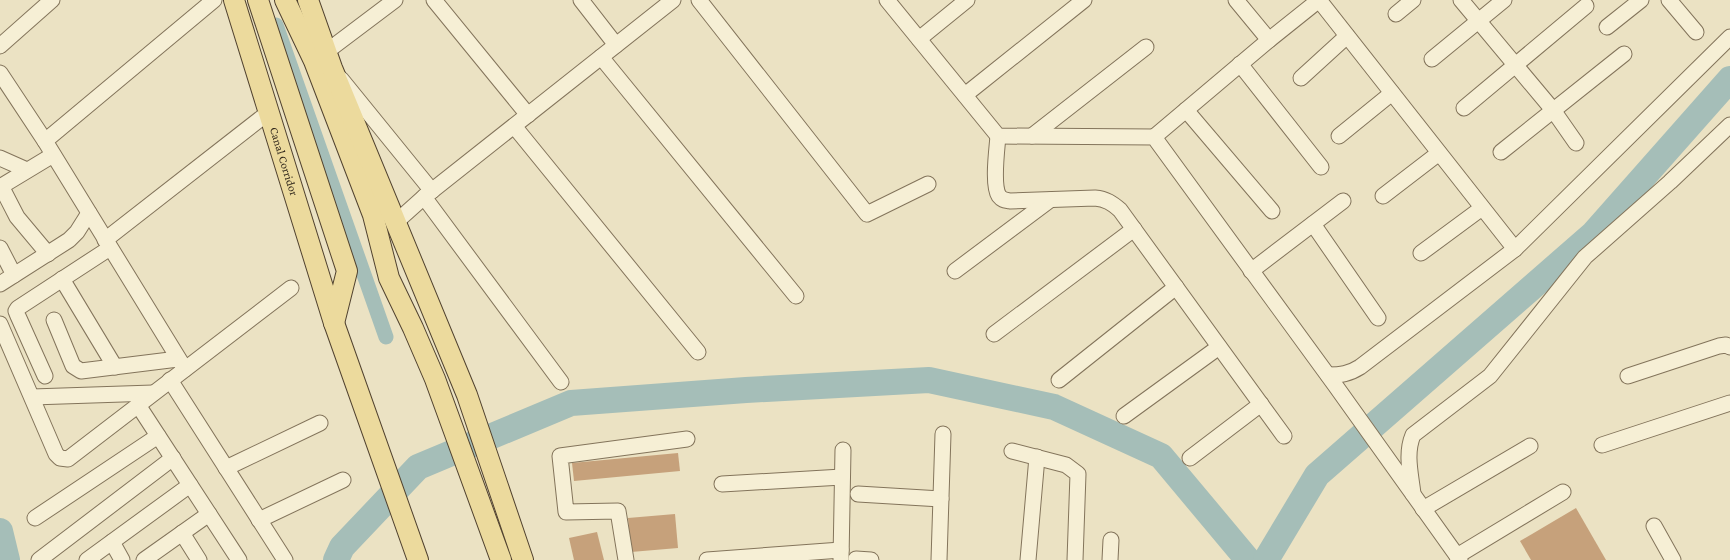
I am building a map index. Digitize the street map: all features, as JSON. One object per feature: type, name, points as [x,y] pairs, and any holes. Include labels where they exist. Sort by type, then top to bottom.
[{"type":"main road","name":"Canal Corridor","points":[[234,0],[334,323],[418,560]]},
{"type":"main road","points":[[258,0],[346,270],[334,323]]},
{"type":"main road","points":[[286,0],[314,61],[373,215],[389,278],[413,328],[445,406],[501,560]]},
{"type":"main road","points":[[308,0],[329,60],[395,223],[467,394],[523,560]]},
{"type":"main road","points":[[389,278],[418,278]]},
{"type":"street","points":[[0,46],[52,0]]},
{"type":"street","points":[[45,142],[214,0]]},
{"type":"street","points":[[395,0],[329,60],[428,194],[561,382]]},
{"type":"street","points":[[434,0],[528,116]]},
{"type":"street","points":[[581,0],[616,45]]},
{"type":"street","points":[[395,223],[428,194],[673,0]]},
{"type":"street","points":[[699,0],[867,214],[928,184]]},
{"type":"street","points":[[887,0],[998,136],[996,183],[998,194],[1001,198],[1010,201],[1105,199],[1120,210],[1284,436]]},
{"type":"street","points":[[919,39],[967,0]]},
{"type":"street","points":[[965,95],[1084,0]]},
{"type":"street","points":[[1236,0],[1269,40]]},
{"type":"street","points":[[998,136],[1154,137],[1240,64],[1319,0],[1515,250]]},
{"type":"street","points":[[1396,14],[1413,0]]},
{"type":"street","points":[[1461,0],[1553,110],[1576,143]]},
{"type":"street","points":[[1432,59],[1504,0]]},
{"type":"street","points":[[1607,27],[1641,0]]},
{"type":"street","points":[[1669,0],[1696,32]]},
{"type":"street","points":[[1464,108],[1586,6]]},
{"type":"street","points":[[1301,78],[1347,36]]},
{"type":"street","points":[[1332,380],[1351,373],[1360,367],[1515,250],[1730,37]]},
{"type":"street","points":[[1032,136],[1146,47]]},
{"type":"street","points":[[1501,152],[1624,54]]},
{"type":"street","points":[[602,57],[796,296]]},
{"type":"street","points":[[1240,64],[1321,167]]},
{"type":"street","points":[[0,73],[45,142],[182,364]]},
{"type":"street","points":[[1339,136],[1392,93]]},
{"type":"street","points":[[1186,110],[1272,211]]},
{"type":"street","points":[[45,376],[16,311],[18,308],[62,279],[107,244],[269,112]]},
{"type":"street","points":[[1413,495],[1409,456],[1409,449],[1413,435],[1490,376],[1585,257],[1670,182],[1730,125]]},
{"type":"street","points":[[514,126],[698,352]]},
{"type":"street","points":[[1154,137],[1332,380],[1459,558],[1563,492]]},
{"type":"street","points":[[1383,196],[1439,153]]},
{"type":"street","points":[[48,254],[18,217],[0,186],[53,155]]},
{"type":"street","points":[[0,158],[27,170]]},
{"type":"street","points":[[955,271],[1050,200]]},
{"type":"street","points":[[1251,271],[1343,201]]},
{"type":"street","points":[[1421,253],[1482,208]]},
{"type":"street","points":[[0,284],[69,240],[77,232],[89,213]]},
{"type":"street","points":[[1313,224],[1378,318]]},
{"type":"street","points":[[994,334],[1134,229]]},
{"type":"street","points":[[0,248],[14,275]]},
{"type":"street","points":[[62,279],[115,367]]},
{"type":"street","points":[[0,324],[56,454],[63,459],[73,456],[170,380],[182,364],[291,288]]},
{"type":"street","points":[[1059,380],[1176,288]]},
{"type":"street","points":[[54,320],[73,366],[77,369],[87,371],[115,367],[182,364]]},
{"type":"street","points":[[1628,376],[1719,346],[1726,345],[1730,347]]},
{"type":"street","points":[[1124,416],[1219,347]]},
{"type":"street","points":[[170,380],[285,560]]},
{"type":"street","points":[[32,397],[153,393]]},
{"type":"street","points":[[1602,445],[1730,403]]},
{"type":"street","points":[[1190,458],[1261,404]]},
{"type":"street","points":[[138,405],[238,560]]},
{"type":"street","points":[[226,468],[320,423]]},
{"type":"street","points":[[939,560],[942,434]]},
{"type":"street","points":[[35,518],[158,436]]},
{"type":"street","points":[[626,560],[622,544],[618,511],[566,512],[560,456],[687,439]]},
{"type":"street","points":[[1423,509],[1530,446]]},
{"type":"street","points":[[707,560],[841,555],[843,450]]},
{"type":"street","points":[[1012,451],[1066,465],[1078,474],[1075,560]]},
{"type":"street","points":[[1028,560],[1036,457]]},
{"type":"street","points":[[39,560],[173,458]]},
{"type":"street","points":[[722,484],[842,477]]},
{"type":"street","points":[[259,520],[343,480]]},
{"type":"street","points":[[87,560],[190,485]]},
{"type":"street","points":[[858,494],[941,499]]},
{"type":"street","points":[[144,560],[209,514]]},
{"type":"street","points":[[1654,526],[1673,560]]},
{"type":"street","points":[[182,533],[199,560]]},
{"type":"street","points":[[1110,560],[1111,540]]},
{"type":"street","points":[[112,542],[122,560]]},
{"type":"street","points":[[856,559],[871,560]]},
{"type":"building","points":[[678,453],[680,471],[574,481],[572,463]]},
{"type":"building","points":[[1576,508],[1606,560],[1531,560],[1520,541]]},
{"type":"building","points":[[675,514],[678,548],[631,552],[628,518]]},
{"type":"building","points":[[597,532],[604,560],[574,560],[569,538]]},
{"type":"waterway","points":[[276,25],[386,337]]},
{"type":"waterway","points":[[1266,560],[1317,475],[1593,234],[1730,79]]},
{"type":"waterway","points":[[336,560],[342,547],[418,467],[571,403],[746,390],[929,380],[1054,407],[1161,456],[1248,560]]},
{"type":"waterway","points":[[0,531],[7,560]]}]
